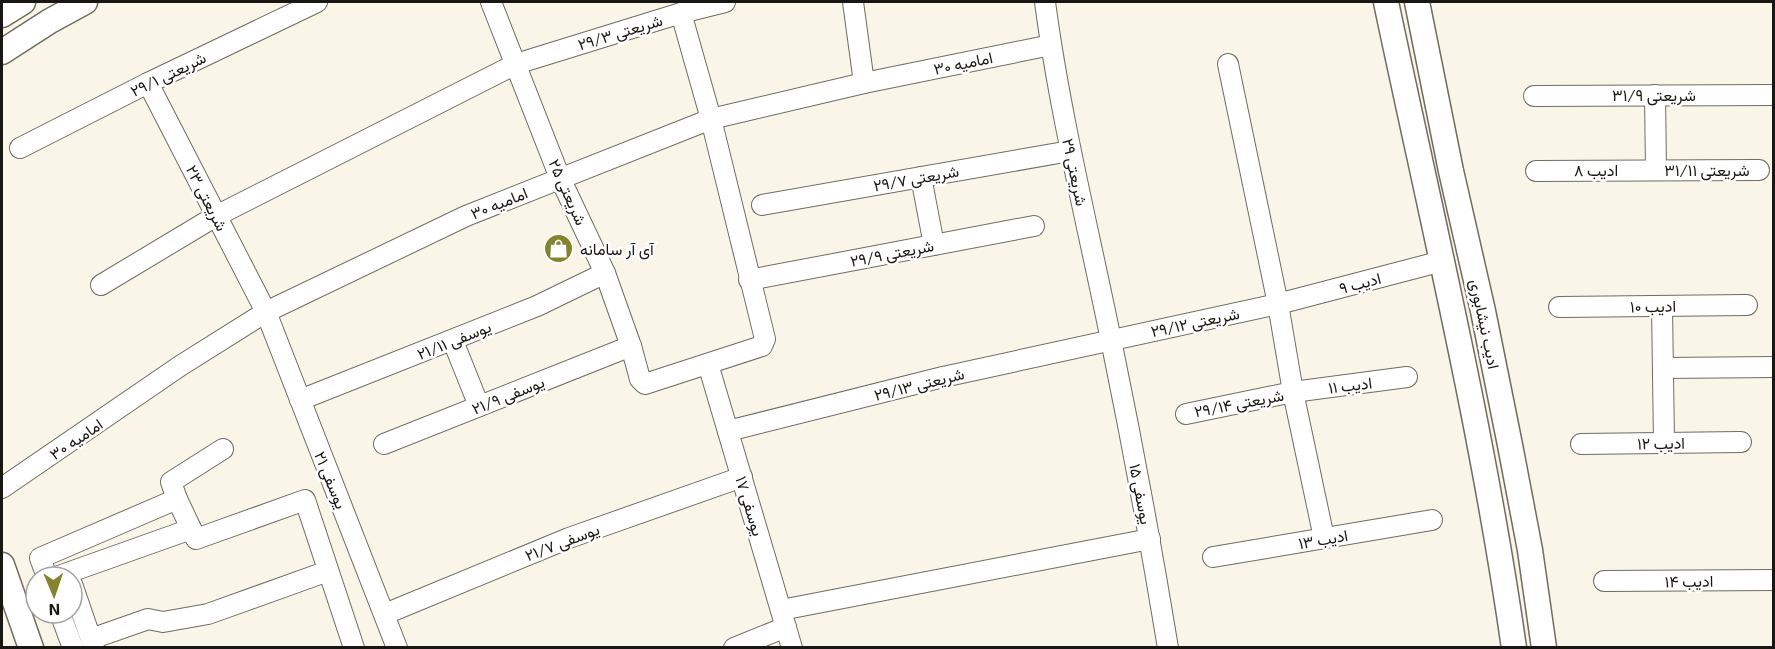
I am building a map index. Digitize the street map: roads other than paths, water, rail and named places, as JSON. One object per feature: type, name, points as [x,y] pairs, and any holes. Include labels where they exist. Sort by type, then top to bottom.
[{"type":"main road","points":[[2,15],[23,2]]},
{"type":"main road","points":[[2,52],[85,2]]},
{"type":"main road","name":"ادیب نیشابوری","points":[[1386,2],[1442,261],[1501,555],[1514,648]]},
{"type":"main road","name":"ادیب نیشابوری","points":[[1417,2],[1451,171],[1483,311],[1530,550],[1544,648]]},
{"type":"main road","points":[[1501,555],[1530,550]]},
{"type":"main road","points":[[2,565],[31,648]]},
{"type":"street","name":"شریعتی ۲۹/۱","points":[[20,148],[148,83],[317,2]]},
{"type":"street","name":"شریعتی ۲۵","points":[[491,2],[560,178],[605,273],[631,346],[641,383],[645,384],[708,364]]},
{"type":"street","name":"شریعتی ۲۹/۳","points":[[101,285],[216,216],[516,64],[681,13],[725,2]]},
{"type":"street","points":[[853,2],[864,83]]},
{"type":"street","name":"شریعتی ۲۹","points":[[1045,2],[1070,151],[1111,341]]},
{"type":"street","points":[[681,13],[711,119],[765,339],[762,346],[708,364]]},
{"type":"street","name":"امامیه ۳۰","points":[[2,488],[180,366],[266,312],[466,216],[711,119],[864,83],[1051,45]]},
{"type":"street","points":[[1228,64],[1324,538]]},
{"type":"street","name":"شریعتی ۲۳","points":[[148,83],[266,312]]},
{"type":"street","points":[[1655,95],[1656,170]]},
{"type":"street","name":"شریعتی ۳۱/۹","points":[[1534,96],[1773,95]]},
{"type":"street","name":"شریعتی ۲۹/۷","points":[[762,205],[1070,151]]},
{"type":"street","name":"شریعتی ۳۱/۱۱","points":[[1656,170],[1758,170]]},
{"type":"street","name":"ادیب ۸","points":[[1536,171],[1656,170]]},
{"type":"street","points":[[921,177],[934,245]]},
{"type":"street","name":"شریعتی ۲۹/۹","points":[[749,280],[1034,226]]},
{"type":"street","name":"ادیب ۹","points":[[1278,304],[1442,261]]},
{"type":"street","name":"یوسفی ۲۱/۱۱","points":[[300,400],[537,306],[605,273]]},
{"type":"street","name":"شریعتی ۲۹/۱۲","points":[[1111,341],[1278,304]]},
{"type":"street","name":"ادیب ۱۰","points":[[1559,307],[1747,305]]},
{"type":"street","points":[[1662,306],[1664,443]]},
{"type":"street","name":"یوسفی ۲۱","points":[[266,312],[397,648]]},
{"type":"street","points":[[453,340],[479,406]]},
{"type":"street","name":"شریعتی ۲۹/۱۳","points":[[728,431],[943,377],[1111,341]]},
{"type":"street","name":"یوسفی ۱۵","points":[[1111,341],[1150,539],[1168,648]]},
{"type":"street","name":"یوسفی ۲۱/۹","points":[[384,444],[631,346]]},
{"type":"street","name":"یوسفی ۱۷","points":[[708,364],[792,648]]},
{"type":"street","points":[[1663,368],[1773,366]]},
{"type":"street","name":"ادیب ۱۱","points":[[1293,392],[1407,377]]},
{"type":"street","name":"شریعتی ۲۹/۱۴","points":[[1185,414],[1293,392]]},
{"type":"street","name":"ادیب ۱۲","points":[[1581,444],[1740,442]]},
{"type":"street","points":[[223,448],[171,482],[196,539],[334,488]]},
{"type":"street","name":"یوسفی ۲۱/۷","points":[[385,614],[569,538],[742,477]]},
{"type":"street","points":[[43,565],[40,558],[177,499]]},
{"type":"street","points":[[305,500],[352,647]]},
{"type":"street","name":"ادیب ۱۳","points":[[1213,557],[1432,520]]},
{"type":"street","points":[[84,571],[191,528]]},
{"type":"street","points":[[734,648],[784,618],[1150,539]]},
{"type":"street","points":[[84,621],[93,643],[148,620],[163,622],[208,614],[328,571]]},
{"type":"street","name":"ادیب ۱۴","points":[[1604,582],[1773,580]]},
{"type":"street","points":[[64,625],[73,648]]},
{"type":"place","name":"آی آر سامانه","points":[[559,249]]}]
